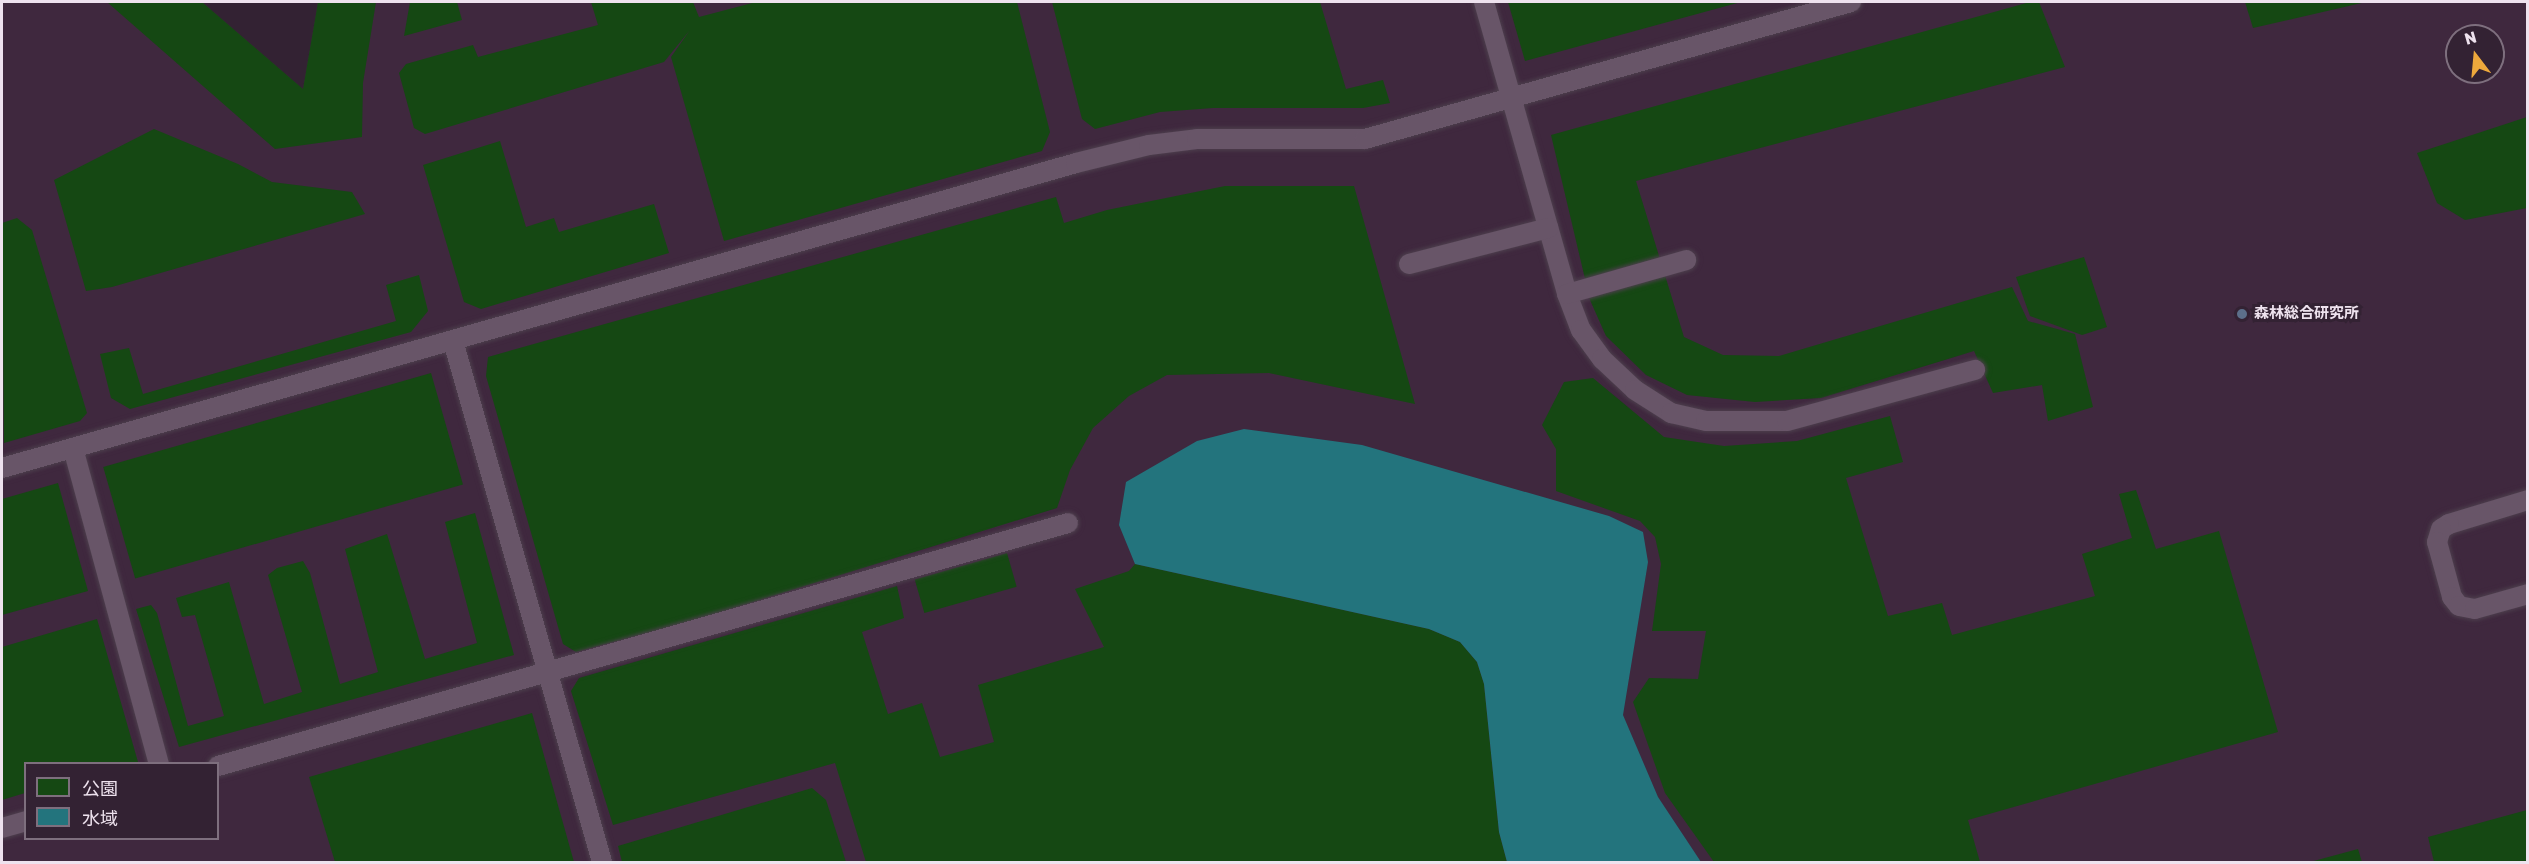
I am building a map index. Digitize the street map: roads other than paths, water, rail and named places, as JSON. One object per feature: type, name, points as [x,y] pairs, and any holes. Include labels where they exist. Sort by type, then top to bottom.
[{"type":"lane","points":[[1485,2],[1567,294],[1581,330],[1602,359],[1635,390],[1671,413],[1706,421],[1787,422],[1975,370]]},
{"type":"lane","points":[[2,468],[1149,145],[1197,139],[1365,139],[1512,100],[1851,2]]},
{"type":"lane","points":[[1408,264],[1548,228]]},
{"type":"lane","points":[[1567,294],[1686,260]]},
{"type":"lane","points":[[453,340],[602,862]]},
{"type":"lane","points":[[73,448],[158,762]]},
{"type":"lane","points":[[2528,501],[2449,524],[2441,529],[2437,542],[2452,597],[2459,606],[2475,609],[2528,594]]},
{"type":"lane","points":[[219,766],[1068,523]]},
{"type":"lane","points":[[2,828],[24,822]]},
{"type":"water","points":[[1244,429],[1362,445],[1609,516],[1643,532],[1648,562],[1623,715],[1658,797],[1701,862],[1507,862],[1499,832],[1484,684],[1477,662],[1460,642],[1429,629],[1135,564],[1119,525],[1126,482],[1197,441]]},
{"type":"place","name":"森林総合研究所","points":[[2242,314]]}]
